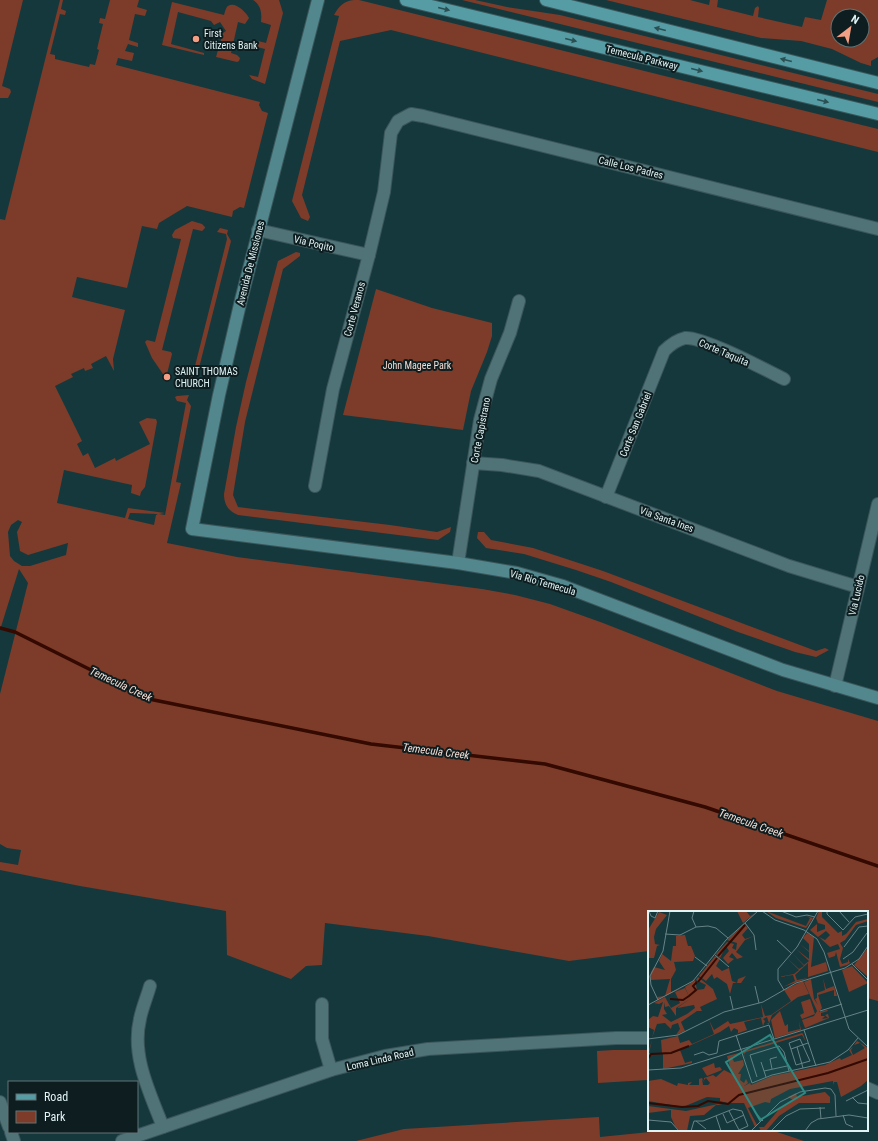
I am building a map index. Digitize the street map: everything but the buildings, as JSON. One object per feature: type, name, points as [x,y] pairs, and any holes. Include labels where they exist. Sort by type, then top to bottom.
[{"type":"main road","name":"Temecula Parkway","points":[[406,0],[878,114]]},
{"type":"main road","points":[[546,0],[878,83]]},
{"type":"street","name":"Avenida De Missiones","points":[[192,529],[219,395],[258,230],[318,0]]},
{"type":"street","name":"Calle Los Padres","points":[[391,132],[398,121],[411,114],[423,116],[878,229]]},
{"type":"street","name":"Corte Veranos","points":[[315,486],[333,389],[369,255],[384,192],[391,132]]},
{"type":"street","name":"Via Poqito","points":[[258,230],[369,255]]},
{"type":"street","name":"Corte Capistrano","points":[[458,563],[480,420],[491,379],[510,333],[519,301]]},
{"type":"street","name":"Corte Taquita","points":[[664,351],[672,342],[685,338],[702,340],[784,379]]},
{"type":"street","name":"Corte San Gabriel","points":[[606,497],[664,351]]},
{"type":"street","name":"Via Santa Ines","points":[[473,463],[502,465],[540,471],[789,566],[858,587]]},
{"type":"street","name":"Via Lucido","points":[[835,686],[878,504]]},
{"type":"street","name":"Via Rio Temecula","points":[[192,529],[458,563],[517,574],[563,586],[783,670],[878,698]]},
{"type":"street","points":[[150,986],[140,1019],[138,1042],[143,1075],[163,1127]]},
{"type":"street","points":[[322,1004],[322,1039],[331,1070]]},
{"type":"street","name":"Loma Linda Road","points":[[122,1141],[331,1070],[385,1056],[428,1048],[616,1038],[648,1038]]},
{"type":"street","points":[[868,1088],[878,1093]]},
{"type":"street","points":[[0,1102],[8,1124]]},
{"type":"green space","points":[[0,0],[23,0],[2,86],[10,89],[11,92],[8,98],[0,98]]},
{"type":"green space","points":[[60,0],[63,0],[61,9],[66,11],[65,15],[60,14],[50,54],[55,55],[55,59],[89,67],[90,64],[95,65],[103,24],[99,23],[100,18],[105,19],[110,0],[139,0],[137,7],[147,10],[145,16],[135,14],[129,40],[138,43],[138,47],[128,44],[125,51],[134,53],[132,61],[118,58],[116,65],[260,102],[259,105],[262,111],[268,113],[244,208],[240,207],[233,211],[232,217],[187,206],[159,223],[157,229],[142,226],[127,288],[77,277],[72,297],[125,310],[113,359],[114,371],[106,356],[91,364],[93,368],[85,371],[84,368],[71,374],[73,377],[55,386],[82,441],[77,444],[83,456],[88,453],[95,468],[115,458],[116,461],[150,444],[139,422],[147,418],[156,419],[157,422],[145,487],[140,496],[131,493],[132,485],[64,470],[57,503],[125,518],[128,508],[165,513],[159,514],[165,515],[186,403],[177,401],[175,397],[189,395],[187,400],[191,406],[176,482],[181,483],[167,543],[237,557],[482,589],[515,595],[550,604],[603,623],[777,691],[878,721],[878,1001],[868,998],[868,911],[648,911],[648,951],[569,961],[428,936],[325,923],[322,965],[306,966],[291,979],[227,955],[226,911],[80,886],[0,870],[0,862],[18,865],[21,850],[7,848],[0,844],[0,694],[28,583],[19,569],[0,630],[0,219],[5,220]],"holes":[[[130,513],[158,514],[156,515],[154,525],[128,519]],[[18,520],[22,522],[17,532],[20,551],[28,555],[68,543],[66,555],[30,566],[22,566],[14,561],[10,556],[8,532],[11,525]]]},
{"type":"green space","points":[[253,0],[279,0],[283,13],[265,84],[252,79],[249,75],[258,77],[265,49],[257,47],[258,41],[266,43],[271,25],[261,22],[258,4]]},
{"type":"green space","points":[[354,0],[878,129],[878,152],[391,30],[340,41],[302,195],[310,217],[308,221],[301,218],[292,201],[339,16],[334,15],[342,4]]},
{"type":"green space","points":[[462,0],[475,0],[507,7],[560,15],[878,94],[878,102]]},
{"type":"green space","points":[[606,0],[690,0],[709,5],[710,0],[718,0],[717,7],[753,16],[755,8],[758,6],[758,17],[802,27],[805,17],[821,20],[827,0],[878,0],[878,57],[871,61],[871,66],[861,63],[832,49],[801,41],[761,38]]},
{"type":"green space","points":[[172,2],[224,15],[227,7],[231,5],[237,6],[243,10],[249,18],[245,24],[238,22],[231,53],[240,58],[239,61],[237,62],[216,57],[223,33],[226,31],[220,22],[214,25],[211,21],[178,12],[171,44],[204,53],[204,55],[162,45]]},
{"type":"green space","points":[[192,221],[202,224],[205,228],[202,231],[193,229],[162,350],[171,352],[172,354],[167,374],[163,374],[152,358],[145,342],[147,340],[155,342],[181,239],[173,238],[172,235],[175,230]]},
{"type":"green space","points":[[220,228],[228,230],[227,234],[231,241],[198,372],[193,375],[192,379],[184,376],[183,373],[190,373],[194,370],[227,239],[226,234],[217,232]]},
{"type":"green space","points":[[296,252],[300,253],[300,256],[283,269],[245,422],[233,495],[238,507],[437,532],[451,527],[450,532],[438,540],[238,515],[229,509],[226,504],[224,494],[236,427],[246,382],[278,261]]},
{"type":"green space","name":"John Magee Park","points":[[376,289],[432,308],[492,323],[492,336],[471,391],[463,430],[343,415]]},
{"type":"green space","points":[[478,532],[484,532],[491,540],[533,548],[603,571],[816,651],[825,648],[829,650],[816,657],[795,652],[738,632],[611,582],[576,570],[524,554],[486,548],[477,538]]},
{"type":"green space","points":[[648,1050],[648,1080],[598,1083],[597,1051]]},
{"type":"green space","points":[[599,1117],[600,1137],[650,1131],[774,1131],[804,1141],[356,1141],[404,1129]]},
{"type":"waterway","name":"Temecula Creek","points":[[0,628],[15,632],[149,699],[371,744],[545,764],[705,807],[878,866]]},
{"type":"place","name":"First Citizens Bank","points":[[196,39]]},
{"type":"place","name":"SAINT THOMAS CHURCH","points":[[167,377]]}]
